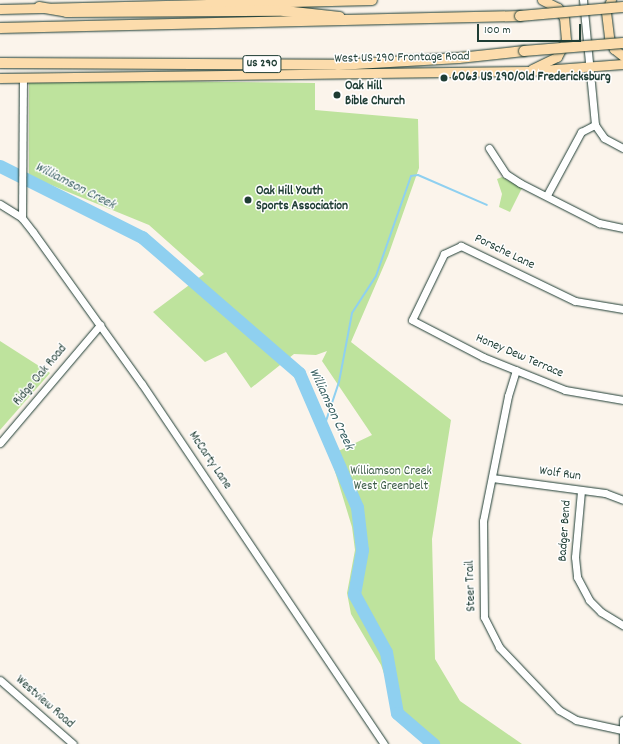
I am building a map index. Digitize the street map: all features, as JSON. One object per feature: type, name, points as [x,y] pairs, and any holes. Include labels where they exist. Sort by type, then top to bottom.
[{"type":"highway","points":[[39,7],[66,12],[284,10],[364,21]]},
{"type":"highway","points":[[0,28],[364,21],[520,16],[623,7]]},
{"type":"highway","name":"US 290","points":[[0,64],[338,65],[451,58],[623,42]]},
{"type":"main road","points":[[0,9],[245,1],[372,0]]},
{"type":"main road","points":[[529,70],[557,57],[563,50],[566,40],[564,18],[558,8],[542,0]]},
{"type":"main road","points":[[611,0],[606,12],[609,38],[614,49],[623,56]]},
{"type":"main road","name":"West US 290 Frontage Road","points":[[0,78],[529,70],[589,68],[623,64]]},
{"type":"street","points":[[583,0],[595,125],[604,138],[623,148]]},
{"type":"street","points":[[22,218],[23,77]]},
{"type":"street","points":[[547,195],[581,132],[595,125]]},
{"type":"street","points":[[489,148],[506,174],[599,223],[623,228]]},
{"type":"street","name":"McCarty Lane","points":[[0,204],[22,218],[100,325],[212,485],[384,744]]},
{"type":"street","name":"Porsche Lane","points":[[412,320],[444,254],[460,246],[575,301],[623,309]]},
{"type":"street","name":"Honey Dew Terrace","points":[[412,320],[516,370],[574,393],[623,400]]},
{"type":"street","name":"Ridge Oak Road","points":[[0,443],[100,325]]},
{"type":"street","name":"Steer Trail","points":[[516,370],[508,396],[492,478],[483,538],[483,596],[488,628],[499,647],[558,710],[576,720],[622,730]]},
{"type":"street","name":"Wolf Run","points":[[492,478],[605,493],[623,500]]},
{"type":"street","name":"Badger Bend","points":[[581,491],[575,557],[577,577],[593,604],[602,612],[623,625]]},
{"type":"street","name":"Westview Road","points":[[0,680],[73,744]]},
{"type":"street","points":[[623,720],[623,744]]},
{"type":"green space","name":"Oak Hill Youth Sports Association","points":[[142,81],[315,83],[315,110],[418,119],[419,168],[388,256],[351,342],[451,420],[432,539],[435,659],[460,701],[522,744],[425,744],[398,713],[381,665],[351,614],[347,593],[355,550],[352,527],[330,455],[372,435],[322,361],[327,351],[316,355],[294,354],[251,388],[226,352],[205,362],[153,312],[204,274],[149,225],[29,176],[29,83]]},
{"type":"green space","points":[[502,177],[522,188],[510,212],[499,207],[502,194],[497,179]]},
{"type":"green space","points":[[0,341],[50,373],[0,430]]},
{"type":"waterway","name":"Williamson Creek","points":[[0,166],[142,237],[299,373],[357,507],[362,550],[354,594],[386,652],[397,713],[433,744]]},
{"type":"waterway","points":[[324,427],[339,382],[352,313],[376,276],[411,176],[418,175],[487,205]]},
{"type":"place","name":"6063 US 290/Old Fredericksburg","points":[[444,78]]},
{"type":"place","name":"Oak Hill Bible Church","points":[[337,95]]},
{"type":"place","name":"Oak Hill Youth Sports Association","points":[[248,200]]},
{"type":"park label","name":"Williamson Creek West Greenbelt","points":[[391,480]]}]
